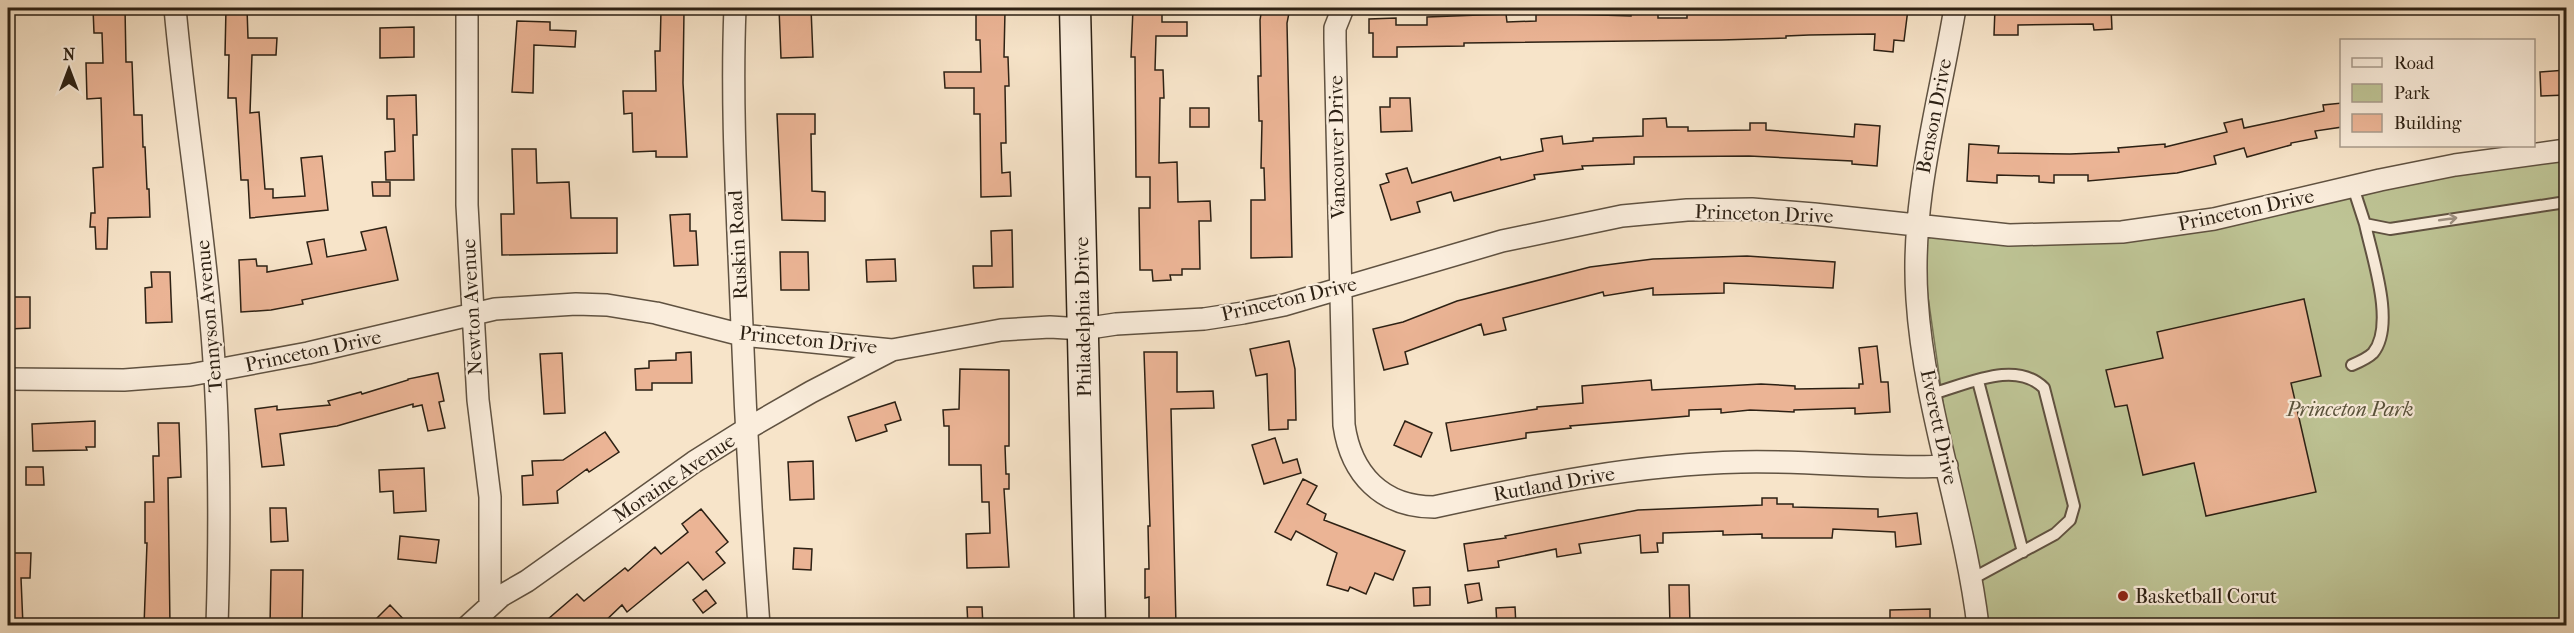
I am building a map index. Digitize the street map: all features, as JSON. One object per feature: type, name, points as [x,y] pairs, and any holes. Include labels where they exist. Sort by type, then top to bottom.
[{"type":"main road","name":"Philadelphia Drive","points":[[1075,8],[1090,626]]},
{"type":"street","name":"Tennyson Avenue","points":[[175,8],[182,83],[198,187],[214,370],[220,536],[217,626]]},
{"type":"street","name":"Newton Avenue","points":[[467,8],[466,173],[478,400],[489,497],[490,606]]},
{"type":"street","name":"Ruskin Road","points":[[735,8],[734,117],[742,335],[759,626]]},
{"type":"street","name":"Vancouver Drive","points":[[1340,289],[1335,28],[1342,8]]},
{"type":"street","name":"Benson Drive","points":[[1917,226],[1921,182],[1955,8]]},
{"type":"street","name":"Princeton Drive","points":[[8,379],[124,380],[190,375],[308,353],[495,309],[541,305],[607,305],[656,313],[742,335],[892,350],[1001,330],[1050,327],[1083,329],[1243,313],[1340,289],[1502,241],[1622,216],[1687,210],[1752,210],[1814,214],[2009,235],[2122,232],[2214,219],[2455,165],[2566,150]]},
{"type":"street","name":"Everett Drive","points":[[1917,226],[1917,300],[1931,394],[1978,626]]},
{"type":"street","name":"Rutland Drive","points":[[1340,289],[1346,444],[1354,464],[1366,481],[1410,505],[1434,507],[1607,473],[1687,464],[1828,462],[1906,468],[1947,466]]},
{"type":"street","name":"Moraine Avenue","points":[[468,626],[501,596],[527,581],[694,462],[811,392],[892,350]]},
{"type":"lane","points":[[2352,365],[2372,354],[2381,338],[2384,316],[2365,224],[2353,187]]},
{"type":"lane","points":[[2365,224],[2390,229],[2566,202]]},
{"type":"lane","points":[[1931,394],[2004,374],[2022,375],[2036,380],[2044,388],[2074,506],[2070,520],[2055,534],[1970,580]]},
{"type":"lane","points":[[1978,381],[2023,552]]},
{"type":"green space","name":"Princeton Park","points":[[2566,150],[2566,625],[1978,625],[1963,543],[1918,226],[2187,224]]},
{"type":"building","points":[[93,8],[125,8],[126,62],[132,62],[134,115],[142,115],[143,147],[145,147],[147,189],[149,189],[150,217],[108,218],[107,249],[96,249],[95,227],[90,227],[91,213],[95,213],[93,168],[103,167],[101,98],[87,99],[86,63],[103,63],[102,33],[94,33]]},
{"type":"building","points":[[226,8],[247,8],[248,38],[277,38],[276,55],[252,55],[250,113],[259,112],[265,189],[273,189],[273,198],[305,196],[301,158],[322,156],[328,210],[250,218],[248,180],[241,180],[236,98],[228,98],[229,55],[225,55]]},
{"type":"building","points":[[779,8],[811,8],[813,57],[781,58]]},
{"type":"building","points":[[1133,8],[1162,8],[1162,22],[1187,22],[1187,36],[1156,36],[1155,70],[1163,70],[1164,98],[1160,98],[1159,163],[1177,162],[1178,202],[1210,201],[1211,221],[1199,221],[1200,269],[1182,269],[1182,275],[1170,275],[1171,280],[1153,281],[1152,270],[1140,270],[1139,208],[1150,208],[1150,177],[1136,177],[1135,57],[1131,57]]},
{"type":"building","points":[[1262,8],[1290,8],[1287,23],[1292,257],[1251,258],[1251,200],[1265,200],[1264,168],[1261,168],[1262,121],[1259,121],[1258,76],[1261,76],[1260,20]]},
{"type":"building","points":[[1995,8],[2111,8],[2112,29],[2094,30],[2093,24],[2018,25],[2018,35],[1994,35]]},
{"type":"building","points":[[1687,9],[1908,9],[1904,41],[1894,40],[1893,52],[1874,50],[1875,34],[1721,40],[1464,43],[1464,46],[1397,47],[1397,57],[1373,57],[1373,33],[1369,33],[1369,19],[1396,18],[1396,25],[1427,25],[1427,17],[1506,14],[1507,22],[1536,21],[1536,13],[1631,16],[1631,11],[1658,11],[1658,18],[1687,18]]},
{"type":"building","points":[[661,10],[684,11],[683,83],[687,157],[656,157],[656,151],[633,152],[632,113],[624,114],[623,91],[656,91],[655,51],[660,51]]},
{"type":"building","points":[[976,11],[1005,11],[1004,57],[1008,57],[1009,86],[1005,86],[1006,143],[1001,143],[1002,173],[1010,172],[1011,196],[981,197],[980,114],[974,114],[974,88],[945,88],[944,72],[981,72],[980,40],[976,40]]},
{"type":"building","points":[[517,21],[550,22],[550,30],[576,31],[575,47],[534,45],[533,93],[512,92]]},
{"type":"building","points":[[414,27],[414,57],[380,58],[380,28]]},
{"type":"building","points":[[2566,70],[2566,95],[2541,96],[2540,72]]},
{"type":"building","points":[[416,95],[417,135],[413,135],[414,180],[386,180],[385,152],[395,151],[394,119],[387,119],[387,96]]},
{"type":"building","points":[[1390,98],[1410,98],[1412,131],[1381,132],[1380,107],[1390,107]]},
{"type":"building","points":[[2340,103],[2340,127],[2315,131],[2317,138],[2291,143],[2291,145],[2247,157],[2244,148],[2214,156],[2216,164],[2177,173],[2088,181],[2088,175],[2054,175],[2054,183],[2039,182],[2039,176],[1997,175],[1997,183],[1967,181],[1969,144],[1999,146],[1998,153],[2070,154],[2119,152],[2118,148],[2165,144],[2165,147],[2227,132],[2224,123],[2242,119],[2244,128],[2324,111],[2323,105]]},
{"type":"building","points":[[1190,108],[1209,108],[1209,127],[1190,127]]},
{"type":"building","points":[[777,114],[815,114],[815,134],[811,134],[812,191],[825,192],[825,221],[782,220]]},
{"type":"building","points":[[1666,118],[1667,127],[1688,127],[1688,131],[1750,130],[1750,123],[1766,123],[1766,130],[1854,137],[1855,124],[1880,126],[1877,166],[1852,164],[1852,161],[1749,156],[1634,157],[1634,164],[1582,166],[1583,169],[1534,175],[1535,179],[1454,201],[1451,192],[1417,202],[1420,212],[1391,220],[1380,185],[1389,182],[1386,174],[1407,168],[1412,183],[1500,157],[1501,160],[1543,151],[1541,139],[1562,136],[1563,144],[1593,141],[1593,138],[1643,136],[1643,119]]},
{"type":"building","points":[[512,149],[536,149],[537,183],[569,182],[571,218],[617,218],[617,253],[502,255],[501,214],[514,214]]},
{"type":"building","points":[[372,182],[390,182],[390,196],[373,196]]},
{"type":"building","points":[[690,214],[690,231],[696,231],[698,265],[674,266],[670,215]]},
{"type":"building","points":[[386,227],[398,280],[302,300],[303,304],[271,310],[241,312],[239,260],[256,259],[257,266],[267,266],[267,272],[312,264],[307,242],[324,239],[327,257],[366,250],[361,232]]},
{"type":"building","points":[[1012,230],[1013,287],[974,288],[973,266],[992,266],[991,231]]},
{"type":"building","points":[[780,252],[808,252],[809,290],[781,290]]},
{"type":"building","points":[[1747,256],[1835,262],[1833,288],[1724,283],[1724,293],[1653,295],[1653,288],[1604,296],[1603,292],[1503,318],[1506,330],[1484,335],[1481,324],[1405,352],[1408,364],[1384,370],[1373,329],[1403,322],[1457,301],[1590,267],[1653,259]]},
{"type":"building","points":[[895,259],[896,281],[867,282],[866,260]]},
{"type":"building","points":[[151,272],[170,272],[172,322],[146,323],[145,288],[152,287]]},
{"type":"building","points":[[8,297],[30,297],[30,328],[9,329]]},
{"type":"building","points":[[2304,299],[2321,376],[2291,383],[2316,492],[2206,516],[2194,463],[2143,475],[2127,405],[2115,407],[2106,370],[2163,358],[2157,332]]},
{"type":"building","points":[[1289,341],[1295,369],[1296,420],[1288,420],[1288,429],[1269,430],[1267,374],[1256,376],[1250,349]]},
{"type":"building","points":[[1877,346],[1881,382],[1888,382],[1890,412],[1855,414],[1855,408],[1794,410],[1794,412],[1750,410],[1721,413],[1721,409],[1689,410],[1689,416],[1570,426],[1571,428],[1526,433],[1526,438],[1451,451],[1446,423],[1537,409],[1537,407],[1583,403],[1582,386],[1651,380],[1652,390],[1761,384],[1795,386],[1795,389],[1859,388],[1859,384],[1863,384],[1859,348]]},
{"type":"building","points":[[691,352],[692,383],[652,383],[652,390],[636,390],[635,369],[649,368],[649,361],[676,360],[676,353]]},
{"type":"building","points":[[1144,352],[1177,352],[1177,392],[1213,391],[1214,408],[1171,409],[1176,626],[1149,626],[1149,597],[1145,598],[1145,569],[1149,569],[1148,526],[1150,526]]},
{"type":"building","points":[[562,353],[565,413],[544,414],[540,354]]},
{"type":"building","points":[[960,369],[1009,370],[1009,446],[1005,446],[1009,489],[1004,489],[1009,567],[967,568],[966,534],[990,533],[989,502],[982,502],[981,465],[949,465],[949,426],[944,426],[943,410],[959,409]]},
{"type":"building","points":[[438,373],[444,401],[439,402],[445,428],[428,431],[422,405],[413,407],[413,404],[337,426],[280,434],[284,465],[262,467],[255,409],[277,406],[277,410],[330,405],[328,401]]},
{"type":"building","points":[[895,402],[901,420],[885,425],[887,431],[856,441],[848,417]]},
{"type":"building","points":[[95,421],[95,447],[86,447],[87,450],[33,451],[32,424]]},
{"type":"building","points":[[1405,421],[1432,433],[1421,457],[1394,445]]},
{"type":"building","points":[[158,423],[179,423],[181,477],[168,478],[170,626],[144,626],[147,543],[145,543],[145,502],[154,502],[153,456],[159,456]]},
{"type":"building","points":[[605,432],[619,452],[589,472],[587,469],[557,491],[558,503],[523,505],[522,476],[533,475],[532,461],[563,460]]},
{"type":"building","points":[[1275,438],[1283,463],[1297,459],[1301,473],[1264,484],[1252,445]]},
{"type":"building","points":[[813,461],[814,499],[790,500],[788,462]]},
{"type":"building","points":[[26,467],[43,467],[44,485],[26,485]]},
{"type":"building","points":[[424,468],[426,511],[394,513],[393,491],[380,492],[379,470]]},
{"type":"building","points":[[1303,479],[1317,486],[1307,504],[1326,514],[1324,520],[1405,551],[1393,580],[1375,573],[1366,594],[1350,587],[1348,591],[1327,585],[1337,553],[1296,531],[1291,540],[1275,532]]},
{"type":"building","points":[[1762,498],[1777,498],[1777,504],[1793,504],[1793,507],[1878,509],[1878,517],[1917,513],[1921,544],[1896,547],[1895,532],[1833,529],[1832,538],[1762,538],[1762,534],[1723,535],[1723,531],[1663,533],[1663,543],[1657,543],[1658,552],[1641,553],[1640,535],[1579,544],[1581,553],[1557,557],[1556,549],[1498,561],[1499,567],[1468,571],[1464,544],[1506,538],[1505,536],[1638,510],[1762,505]]},
{"type":"building","points":[[270,508],[286,508],[288,541],[271,542]]},
{"type":"building","points":[[701,509],[728,542],[716,552],[725,563],[703,580],[688,562],[627,612],[622,605],[600,626],[540,626],[577,594],[584,601],[625,568],[628,571],[655,547],[661,554],[688,532],[682,524]]},
{"type":"building","points":[[400,536],[439,540],[436,563],[398,559]]},
{"type":"building","points":[[794,548],[812,549],[811,570],[793,569]]},
{"type":"building","points":[[8,553],[31,553],[30,578],[21,578],[23,626],[8,626]]},
{"type":"building","points":[[271,570],[303,570],[302,626],[270,626]]},
{"type":"building","points":[[1479,583],[1482,600],[1468,603],[1465,585]]},
{"type":"building","points":[[1669,585],[1689,585],[1690,626],[1670,626]]},
{"type":"building","points":[[1430,587],[1430,605],[1414,606],[1413,588]]},
{"type":"building","points":[[706,590],[716,603],[703,613],[693,600]]},
{"type":"building","points":[[390,605],[410,626],[369,626]]},
{"type":"building","points":[[967,607],[982,607],[983,626],[968,626]]},
{"type":"building","points":[[1515,607],[1516,626],[1497,626],[1496,608]]},
{"type":"building","points":[[1930,609],[1930,626],[1890,626],[1890,610]]},
{"type":"place","name":"Basketball Corut","points":[[2123,596]]}]
